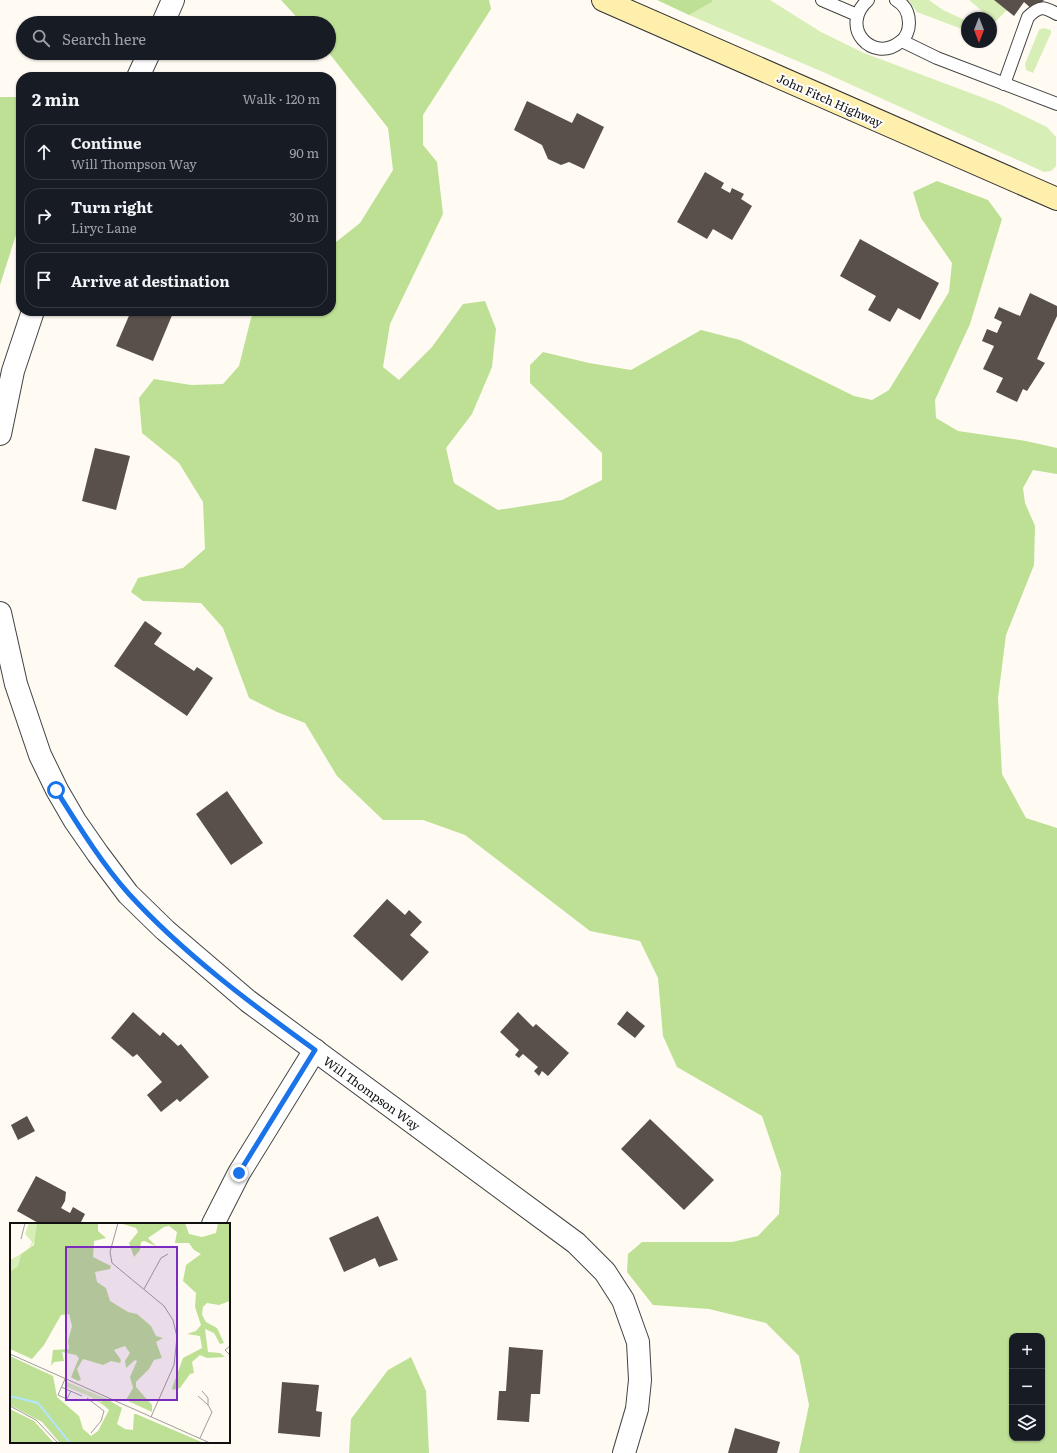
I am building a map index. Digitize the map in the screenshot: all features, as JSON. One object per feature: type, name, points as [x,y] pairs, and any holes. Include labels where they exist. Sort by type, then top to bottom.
[{"type":"main road","name":"John Fitch Highway","points":[[603,0],[1057,199]]},
{"type":"street","points":[[166,16],[173,0]]},
{"type":"street","points":[[140,72],[146,60]]},
{"type":"street","points":[[0,434],[13,371],[31,316]]},
{"type":"street","name":"Will Thompson Way","points":[[0,613],[16,684],[40,755],[56,790],[75,821],[128,894],[165,930],[248,1001],[576,1243],[605,1272],[623,1300],[638,1342],[640,1380],[637,1402],[624,1453]]},
{"type":"street","points":[[214,1223],[239,1173],[315,1050]]},
{"type":"lane","points":[[822,0],[857,14]]},
{"type":"lane","points":[[868,0],[857,14],[856,24],[858,33],[863,40],[870,46],[878,49],[887,49],[895,46],[902,41],[907,34],[909,17],[906,9],[896,0]]},
{"type":"lane","points":[[1004,84],[1028,17],[1040,8],[1045,8],[1057,14]]},
{"type":"lane","points":[[902,41],[937,58],[1057,104]]},
{"type":"green space","points":[[281,0],[489,0],[491,9],[423,115],[423,145],[437,162],[443,214],[390,324],[383,367],[399,380],[432,347],[463,304],[485,301],[496,329],[492,367],[472,414],[446,448],[454,483],[498,510],[562,500],[602,480],[602,453],[530,383],[530,365],[543,352],[589,363],[631,370],[701,330],[740,340],[854,396],[872,400],[889,390],[949,292],[952,263],[921,218],[913,192],[937,181],[988,200],[1002,219],[970,324],[935,400],[936,418],[958,431],[1026,441],[1057,448],[1057,474],[1033,470],[1023,488],[1025,503],[1035,526],[1034,565],[1006,635],[998,698],[1002,774],[1026,818],[1057,828],[1057,1453],[799,1453],[809,1405],[799,1356],[766,1323],[709,1309],[653,1305],[627,1272],[628,1254],[642,1242],[732,1242],[758,1236],[779,1214],[781,1172],[762,1116],[677,1067],[663,1036],[658,978],[640,941],[590,931],[465,835],[423,820],[383,820],[337,776],[305,723],[277,712],[249,698],[223,628],[201,603],[143,601],[131,592],[138,578],[183,568],[205,549],[203,502],[179,463],[142,433],[139,398],[154,379],[191,385],[223,384],[239,366],[252,316],[336,316],[336,242],[360,223],[393,170],[388,128],[335,60],[336,60],[336,16],[296,16]]},
{"type":"green space","points":[[657,0],[713,0],[689,15]]},
{"type":"green space","points":[[713,0],[770,0],[821,32],[864,53],[997,103],[1047,127],[1056,137],[1056,166],[1051,171],[1044,172],[823,72],[689,15]]},
{"type":"green space","points":[[908,0],[929,0],[943,10],[961,18],[961,29],[917,12]]},
{"type":"green space","points":[[969,0],[994,0],[1007,10],[997,20],[997,12],[983,12]]},
{"type":"green space","points":[[1043,28],[1051,30],[1051,33],[1033,73],[1026,70],[1025,64],[1039,30]]},
{"type":"green space","points":[[0,97],[16,97],[16,235],[0,285]]},
{"type":"green space","points":[[411,1357],[426,1391],[429,1453],[349,1453],[351,1419],[388,1370]]},
{"type":"building","points":[[994,0],[1044,0],[1034,11],[1024,2],[1014,16]]},
{"type":"building","points":[[527,101],[572,123],[577,113],[604,127],[584,169],[569,162],[561,165],[548,159],[542,145],[514,130]]},
{"type":"building","points":[[705,172],[724,183],[721,188],[730,193],[732,188],[744,194],[741,199],[752,206],[732,240],[713,229],[707,239],[677,222]]},
{"type":"building","points":[[860,239],[939,283],[920,320],[898,308],[890,322],[868,310],[876,296],[840,276]]},
{"type":"building","points":[[1030,293],[1057,306],[1057,316],[1037,359],[1045,363],[1027,391],[1023,389],[1017,402],[996,392],[1003,378],[983,369],[994,346],[982,341],[987,329],[997,333],[1002,322],[994,318],[999,307],[1020,316]]},
{"type":"building","points":[[129,316],[172,316],[153,361],[116,346]]},
{"type":"building","points":[[95,448],[130,456],[116,510],[82,501]]},
{"type":"building","points":[[145,621],[162,633],[154,644],[194,671],[197,667],[213,678],[187,716],[114,666]]},
{"type":"building","points":[[227,791],[263,843],[231,865],[196,814]]},
{"type":"building","points":[[387,899],[405,915],[409,910],[422,922],[410,935],[429,952],[402,981],[353,936]]},
{"type":"building","points":[[627,1011],[645,1026],[635,1038],[617,1024]]},
{"type":"building","points":[[133,1012],[160,1036],[163,1032],[178,1046],[181,1044],[209,1077],[180,1102],[177,1099],[161,1112],[147,1095],[162,1082],[137,1054],[133,1057],[111,1038]]},
{"type":"building","points":[[518,1012],[533,1027],[536,1024],[569,1053],[548,1076],[542,1071],[539,1076],[534,1071],[538,1067],[523,1054],[519,1058],[515,1055],[519,1050],[500,1032]]},
{"type":"building","points":[[27,1116],[35,1131],[18,1140],[11,1125]]},
{"type":"building","points":[[650,1119],[714,1180],[684,1210],[621,1149]]},
{"type":"building","points":[[36,1176],[66,1192],[65,1201],[61,1208],[70,1213],[73,1207],[85,1214],[80,1223],[38,1223],[17,1211]]},
{"type":"building","points":[[378,1216],[398,1260],[379,1267],[375,1258],[344,1272],[329,1238]]},
{"type":"building","points":[[509,1347],[543,1350],[540,1394],[531,1394],[529,1422],[497,1420],[499,1391],[506,1391]]},
{"type":"building","points":[[282,1382],[319,1385],[316,1411],[322,1412],[320,1437],[278,1433]]},
{"type":"building","points":[[735,1428],[780,1442],[777,1453],[728,1453]]},
{"type":"route","points":[[56,790],[75,821],[128,894],[165,930],[248,1001],[315,1050],[239,1173]]}]
